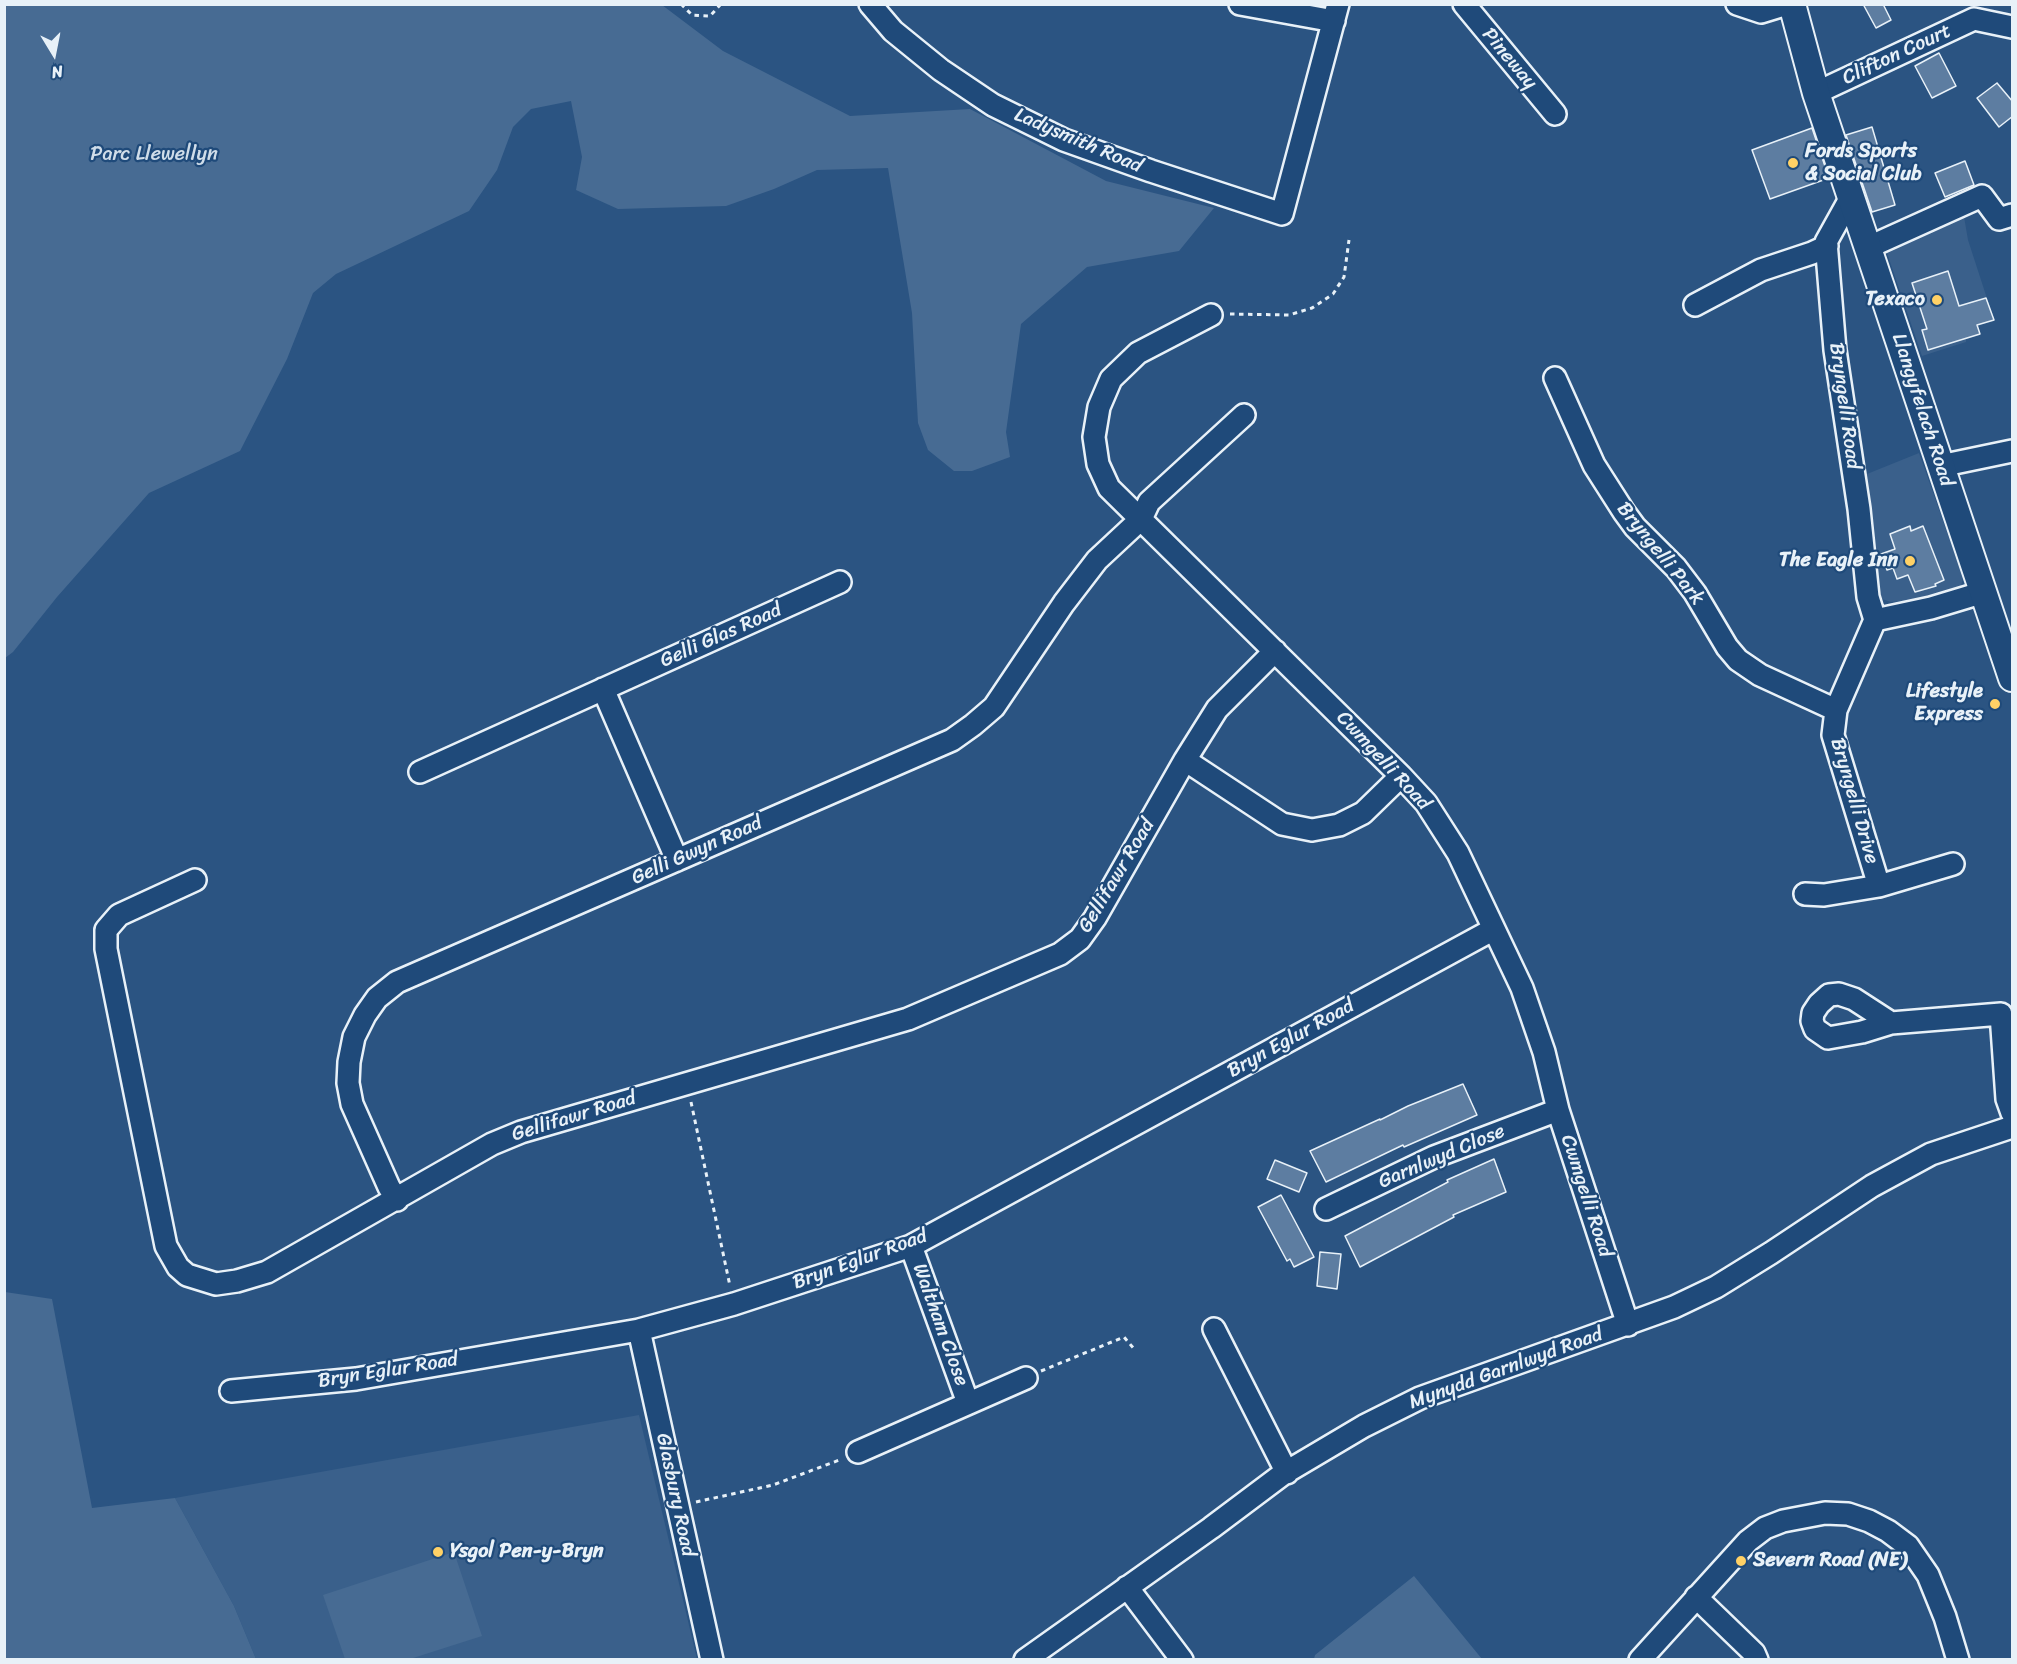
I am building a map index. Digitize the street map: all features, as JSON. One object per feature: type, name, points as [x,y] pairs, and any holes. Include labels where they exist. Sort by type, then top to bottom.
[{"type":"main road","name":"Llangyfelach Road","points":[[1792,4],[1816,93],[2013,678]]},
{"type":"street","name":"Ladysmith Road","points":[[870,4],[893,31],[941,70],[993,105],[1065,140],[1282,214],[1336,13]]},
{"type":"street","points":[[1240,4],[1336,13]]},
{"type":"street","name":"Pineway","points":[[1464,4],[1555,114]]},
{"type":"street","points":[[1737,4],[1761,12],[1786,4]]},
{"type":"street","name":"Clifton Court","points":[[1816,93],[1974,19],[2013,27]]},
{"type":"street","points":[[1869,248],[1982,196],[1999,219],[2013,215]]},
{"type":"street","name":"Bryngelli Road","points":[[1851,197],[1826,242],[1835,350],[1860,510],[1868,597],[1875,620]]},
{"type":"street","points":[[1695,305],[1761,270],[1827,246]]},
{"type":"street","name":"Cwmgelli Road","points":[[1212,315],[1138,353],[1111,380],[1099,407],[1094,437],[1098,464],[1110,488],[1401,776],[1426,803],[1458,852],[1522,988],[1544,1052],[1558,1110],[1628,1325]]},
{"type":"street","name":"Bryngelli Park","points":[[1555,378],[1594,465],[1624,512],[1635,527],[1676,568],[1695,593],[1727,647],[1738,660],[1760,675],[1836,710]]},
{"type":"street","name":"Gelli Gwyn Road","points":[[397,1200],[352,1104],[348,1083],[354,1037],[365,1015],[378,998],[397,982],[952,740],[994,707],[1096,560],[1141,519],[1149,502],[1244,415]]},
{"type":"street","points":[[1940,466],[2013,451]]},
{"type":"street","name":"Gelli Glas Road","points":[[420,772],[840,582]]},
{"type":"street","points":[[1875,620],[1931,608],[1984,592]]},
{"type":"street","name":"Bryngelli Drive","points":[[1875,620],[1836,710],[1833,735],[1879,886]]},
{"type":"street","name":"Gellifawr Road","points":[[195,880],[119,915],[106,930],[106,949],[166,1246],[178,1267],[187,1275],[216,1284],[237,1281],[267,1272],[492,1144],[521,1132],[908,1019],[1060,954],[1080,939],[1095,918],[1185,760],[1217,709],[1275,651]]},
{"type":"street","points":[[603,689],[677,860]]},
{"type":"street","points":[[1185,760],[1282,824],[1312,830],[1339,825],[1363,813],[1401,776]]},
{"type":"street","points":[[1805,894],[1824,895],[1879,886],[1953,864]]},
{"type":"street","name":"Bryn Eglur Road","points":[[231,1391],[356,1379],[639,1330],[734,1304],[911,1246],[1494,929]]},
{"type":"street","points":[[1891,1023],[2001,1014],[2007,1099],[2013,1113]]},
{"type":"street","name":"Garnlwyd Close","points":[[1326,1209],[1434,1157],[1558,1110]]},
{"type":"street","name":"Mynydd Garnlwyd Road","points":[[1025,1659],[1283,1474],[1364,1426],[1420,1398],[1674,1307],[1716,1287],[1872,1186],[1931,1154],[2013,1126]]},
{"type":"street","name":"Waltham Close","points":[[911,1246],[968,1403]]},
{"type":"street","points":[[1214,1329],[1287,1473]]},
{"type":"street","name":"Glasbury Road","points":[[639,1330],[712,1659]]},
{"type":"street","name":"Waltham Close","points":[[858,1452],[1026,1378]]},
{"type":"street","points":[[1640,1659],[1748,1541],[1765,1528],[1783,1521],[1825,1513],[1848,1515],[1869,1521],[1888,1531],[1908,1546],[1928,1575],[1945,1617],[1958,1659]]},
{"type":"street","points":[[1127,1587],[1182,1659]]},
{"type":"street","points":[[1696,1597],[1754,1653],[1757,1659]]},
{"type":"path","points":[[681,4],[692,15],[710,16],[721,4]]},
{"type":"path","points":[[1212,315],[1288,315],[1312,308],[1333,294],[1344,277],[1349,240]]},
{"type":"path","points":[[687,1082],[734,1304]]},
{"type":"path","points":[[1026,1378],[1124,1337],[1135,1350]]},
{"type":"path","points":[[677,1506],[773,1485],[858,1452]]},
{"type":"shaded area","points":[[1963,211],[1968,240],[1994,320],[1977,325],[1980,334],[1966,339],[1966,342],[1922,356],[1887,253],[1934,231]]},
{"type":"shaded area","points":[[1919,453],[1963,577],[1961,587],[1925,599],[1891,602],[1882,599],[1879,594],[1867,474]]},
{"type":"shaded area","name":"Ysgol Pen-y-Bryn","points":[[639,1415],[697,1659],[256,1659],[234,1606],[175,1498]]},
{"type":"green space","name":"Parc Llewellyn","points":[[4,5],[662,5],[723,51],[850,116],[970,109],[1106,181],[1214,208],[1179,251],[1087,267],[1021,324],[1006,432],[1010,457],[972,471],[954,471],[928,450],[918,423],[912,313],[888,168],[817,170],[774,189],[726,206],[618,209],[576,190],[582,157],[571,101],[531,109],[513,127],[497,170],[469,211],[336,274],[313,293],[287,359],[240,451],[149,493],[57,597],[13,652],[5,658]]},
{"type":"green space","points":[[5,1292],[52,1299],[92,1508],[175,1498],[234,1606],[256,1659],[5,1659]]},
{"type":"green space","points":[[454,1552],[482,1636],[410,1659],[345,1659],[323,1595]]},
{"type":"green space","points":[[1414,1576],[1482,1659],[1314,1659],[1315,1655]]},
{"type":"building","points":[[1863,4],[1883,4],[1891,20],[1876,28]]},
{"type":"building","points":[[1939,53],[1956,86],[1932,98],[1915,66]]},
{"type":"building","points":[[1997,83],[2013,102],[2013,116],[1999,127],[1977,98]]},
{"type":"building","points":[[1872,127],[1895,205],[1872,212],[1846,135]]},
{"type":"building","name":"Fords Sports & Social Club","points":[[1812,128],[1829,178],[1770,199],[1752,150]]},
{"type":"building","points":[[1965,161],[1974,185],[1945,197],[1935,173]]},
{"type":"building","points":[[1948,271],[1959,306],[1986,298],[1994,320],[1977,325],[1980,334],[1928,350],[1922,330],[1927,329],[1912,283]]},
{"type":"building","name":"The Eagle Inn","points":[[1910,526],[1911,531],[1923,526],[1944,580],[1935,584],[1936,586],[1915,592],[1908,575],[1897,579],[1893,568],[1887,570],[1881,554],[1895,549],[1890,534]]},
{"type":"building","points":[[1463,1084],[1477,1115],[1404,1147],[1403,1145],[1326,1182],[1310,1151],[1408,1106]]},
{"type":"building","points":[[1494,1159],[1506,1192],[1453,1215],[1454,1217],[1360,1267],[1345,1236],[1448,1182],[1447,1180]]},
{"type":"building","points":[[1275,1160],[1307,1173],[1299,1192],[1267,1179]]},
{"type":"building","points":[[1281,1195],[1314,1257],[1294,1267],[1290,1259],[1287,1261],[1258,1207]]},
{"type":"building","points":[[1320,1252],[1341,1254],[1337,1289],[1317,1286]]},
{"type":"place","name":"Fords Sports & Social Club","points":[[1793,163]]},
{"type":"place","name":"Texaco","points":[[1937,300]]},
{"type":"place","name":"The Eagle Inn","points":[[1910,561]]},
{"type":"place","name":"Lifestyle Express","points":[[1995,704]]},
{"type":"place","name":"Ysgol Pen-y-Bryn","points":[[438,1552]]},
{"type":"place","name":"Severn Road (NE)","points":[[1741,1561]]}]
